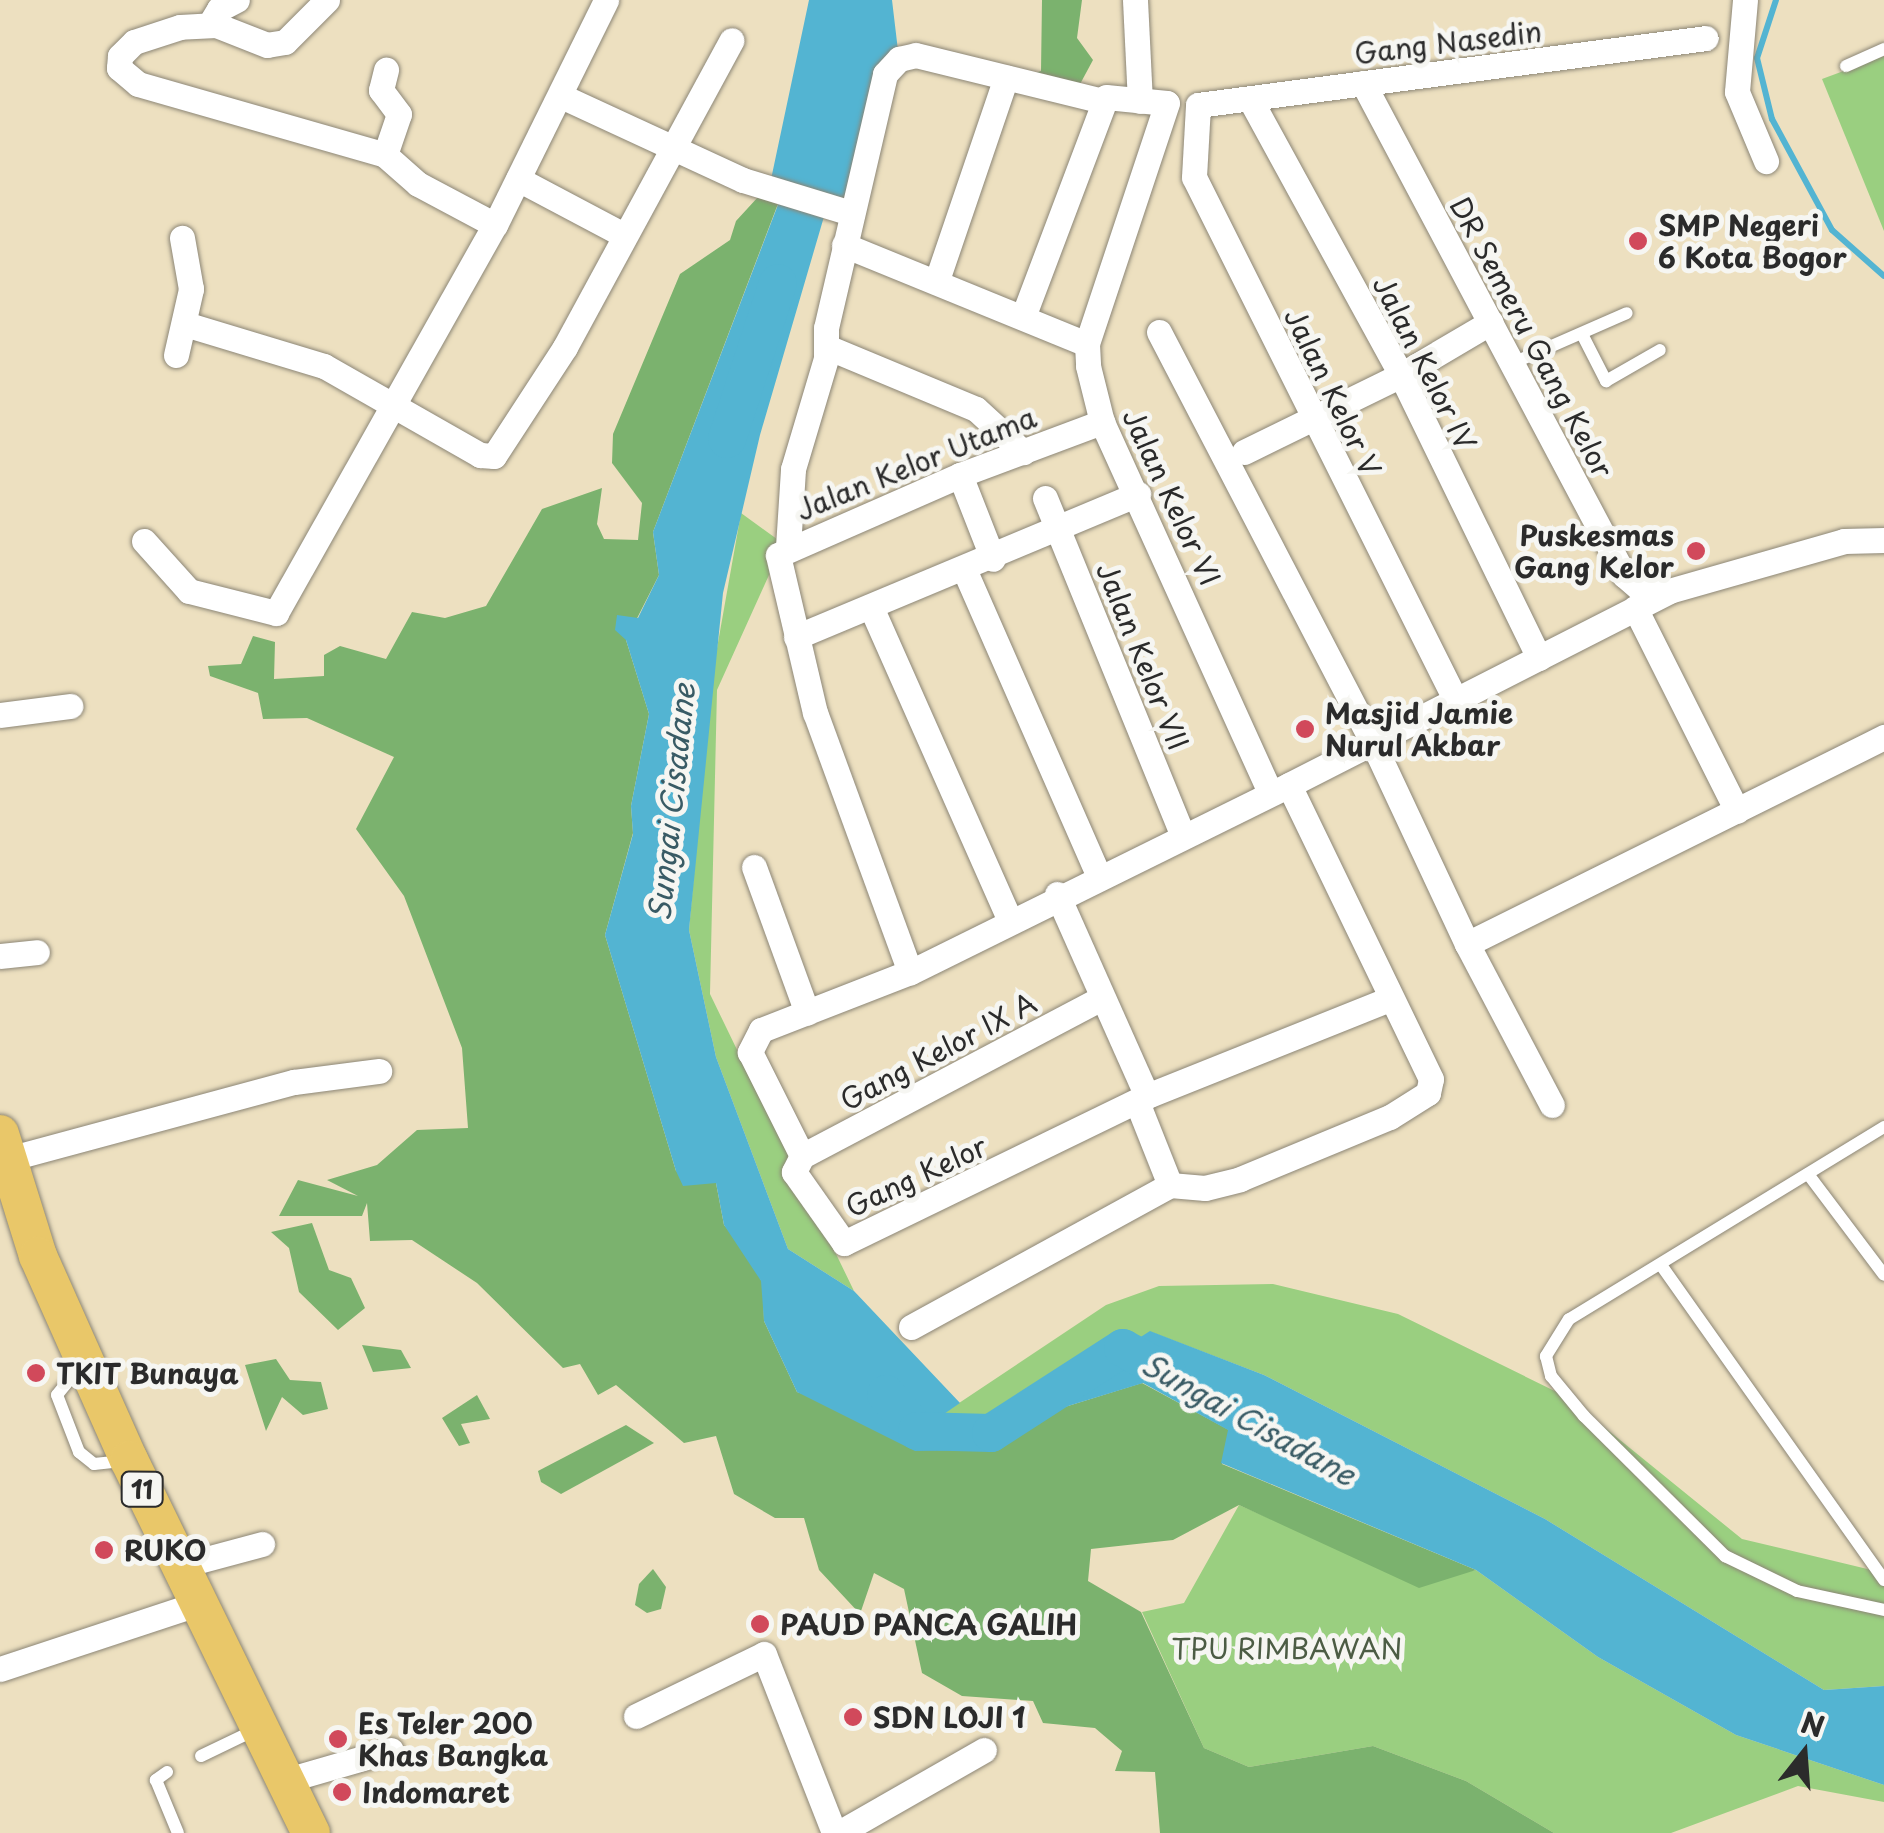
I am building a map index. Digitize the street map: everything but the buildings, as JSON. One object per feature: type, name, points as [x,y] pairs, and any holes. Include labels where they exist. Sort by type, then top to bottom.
[{"type":"main road","name":"11","points":[[4,1146],[38,1256],[128,1460],[264,1726],[311,1833]]},
{"type":"street","points":[[210,24],[219,9],[237,0]]},
{"type":"street","points":[[327,0],[296,34],[276,45],[210,24],[160,30],[134,42],[120,56],[119,68],[138,84],[385,155],[418,184],[494,225]]},
{"type":"street","points":[[144,541],[190,591],[276,613],[494,225],[606,0]]},
{"type":"street","points":[[1023,317],[1103,101],[1110,95],[1140,102],[1136,0]]},
{"type":"street","points":[[1745,0],[1737,92],[1766,161]]},
{"type":"street","name":"Gang Nasedin","points":[[1198,105],[1706,38]]},
{"type":"street","points":[[184,324],[304,358],[392,402],[480,455],[494,456],[565,347],[622,234],[732,40]]},
{"type":"street","points":[[788,547],[793,470],[826,347],[844,245],[840,208],[885,74],[900,59],[936,58],[1103,101]]},
{"type":"street","points":[[385,155],[399,114],[381,90],[386,70]]},
{"type":"street","points":[[937,280],[1006,76]]},
{"type":"street","name":"DR Semeru Gang Kelor","points":[[1363,83],[1624,575],[1639,588],[1669,591]]},
{"type":"street","points":[[561,96],[743,180],[770,184],[840,208]]},
{"type":"street","name":"Jalan Kelor IV","points":[[1250,99],[1401,376],[1539,658]]},
{"type":"street","name":"Jalan Kelor VI","points":[[1140,102],[1167,103],[1087,344],[1102,422],[1279,789]]},
{"type":"street","name":"Jalan Kelor V","points":[[1198,105],[1194,177],[1312,420],[1454,697]]},
{"type":"street","points":[[518,179],[622,234]]},
{"type":"street","points":[[176,355],[191,289],[182,238]]},
{"type":"street","points":[[844,245],[1087,344]]},
{"type":"street","points":[[1244,452],[1401,376],[1492,322]]},
{"type":"street","points":[[1159,332],[1372,739],[1467,944],[1552,1104]]},
{"type":"street","points":[[826,347],[976,409],[1023,452]]},
{"type":"street","name":"Jalan Kelor Utama","points":[[910,972],[815,713],[778,555],[788,547],[960,475],[1102,422]]},
{"type":"street","points":[[960,475],[993,559]]},
{"type":"street","points":[[796,637],[993,559],[1138,494]]},
{"type":"street","name":"Jalan Kelor VII","points":[[1045,498],[1183,836]]},
{"type":"street","name":"Gang Kelor","points":[[1389,999],[1142,1099],[844,1242],[794,1172],[802,1156],[750,1052],[761,1030],[910,972],[1009,918],[1279,789],[1669,591],[1844,541],[1884,540]]},
{"type":"street","points":[[964,569],[1099,876]]},
{"type":"street","points":[[871,607],[1009,918]]},
{"type":"street","points":[[1636,608],[1737,811]]},
{"type":"street","points":[[0,715],[70,706]]},
{"type":"street","points":[[1467,944],[1884,737]]},
{"type":"street","points":[[912,1326],[1170,1184],[1205,1188],[1240,1180],[1423,1098],[1431,1078],[1279,789]]},
{"type":"street","points":[[754,867],[808,1013]]},
{"type":"street","points":[[1058,894],[1142,1099],[1170,1184]]},
{"type":"street","points":[[0,956],[37,952]]},
{"type":"street","name":"Gang Kelor IX A","points":[[802,1156],[1102,998]]},
{"type":"street","points":[[4,1146],[294,1082],[379,1071]]},
{"type":"street","points":[[180,1566],[262,1544]]},
{"type":"street","points":[[0,1669],[200,1603]]},
{"type":"street","points":[[636,1716],[764,1654],[836,1833],[984,1750]]},
{"type":"street","points":[[287,1780],[391,1750]]},
{"type":"lane","points":[[1846,66],[1884,49]]},
{"type":"lane","points":[[1513,363],[1628,313]]},
{"type":"lane","points":[[1582,336],[1603,381],[1614,381],[1660,350]]},
{"type":"lane","points":[[1884,1127],[1560,1326],[1547,1349],[1551,1376],[1683,1521],[1725,1556],[1798,1591],[1884,1610]]},
{"type":"lane","points":[[1808,1174],[1884,1275]]},
{"type":"lane","points":[[1662,1265],[1884,1580]]},
{"type":"lane","points":[[201,1756],[264,1726]]},
{"type":"lane","points":[[167,1772],[156,1780],[178,1833]]},
{"type":"green space","points":[[1042,0],[1082,0],[1077,38],[1093,60],[1079,86],[1018,79],[1041,71]]},
{"type":"green space","points":[[1884,56],[1884,231],[1822,79]]},
{"type":"green space","points":[[770,184],[784,188],[653,532],[659,575],[626,640],[649,714],[631,806],[633,833],[605,935],[676,1171],[716,1183],[724,1225],[745,1248],[763,1284],[764,1321],[797,1392],[976,1450],[1055,1410],[1142,1383],[1229,1430],[1222,1464],[1476,1570],[1419,1588],[1239,1505],[1173,1540],[1091,1549],[1088,1581],[1141,1612],[1204,1748],[1249,1767],[1373,1746],[1466,1781],[1554,1833],[1160,1833],[1155,1772],[1115,1771],[1122,1751],[1095,1728],[1043,1723],[1033,1701],[962,1696],[922,1673],[904,1589],[874,1573],[860,1614],[819,1570],[804,1518],[775,1518],[734,1494],[716,1436],[684,1443],[616,1385],[598,1395],[580,1364],[563,1368],[477,1283],[412,1240],[370,1241],[367,1203],[362,1216],[279,1216],[298,1180],[358,1196],[327,1180],[377,1165],[417,1130],[468,1128],[462,1048],[404,896],[356,829],[394,757],[307,718],[263,719],[258,693],[210,676],[208,666],[241,664],[253,636],[275,642],[274,679],[324,676],[324,655],[340,646],[386,659],[412,612],[445,618],[486,606],[542,509],[602,488],[597,524],[604,539],[638,540],[642,503],[612,463],[613,434],[680,274],[730,240],[736,221]]},
{"type":"green space","points":[[741,513],[788,547],[778,555],[717,690],[710,994],[854,1291],[788,1249],[716,1057],[689,930],[711,682]]},
{"type":"green space","points":[[312,1223],[329,1270],[351,1278],[365,1308],[338,1330],[299,1292],[289,1248],[271,1232]]},
{"type":"green space","points":[[1273,1284],[1398,1314],[1567,1397],[1742,1539],[1884,1573],[1884,1686],[1824,1690],[1545,1519],[1264,1375],[1151,1332],[991,1433],[917,1431],[1106,1305],[1159,1286]]},
{"type":"green space","points":[[362,1345],[401,1350],[411,1368],[373,1372]]},
{"type":"green space","points":[[276,1359],[290,1380],[321,1382],[328,1409],[303,1415],[282,1397],[266,1431],[245,1365]]},
{"type":"green space","points":[[477,1395],[490,1419],[461,1424],[470,1443],[459,1446],[442,1418]]},
{"type":"green space","points":[[626,1425],[654,1443],[561,1494],[541,1482],[538,1471]]},
{"type":"green space","name":"TPU RIMBAWAN","points":[[1239,1505],[1294,1529],[1461,1573],[1476,1570],[1598,1657],[1736,1735],[1884,1785],[1884,1802],[1798,1786],[1671,1833],[1554,1833],[1466,1781],[1373,1746],[1249,1767],[1204,1748],[1142,1612],[1184,1603]]},
{"type":"green space","points":[[653,1569],[666,1587],[661,1609],[647,1613],[635,1605],[639,1584]]},
{"type":"water","points":[[809,0],[892,0],[899,59],[851,213],[828,203],[760,435],[723,593],[689,930],[716,1057],[788,1249],[854,1291],[960,1403],[919,1431],[991,1433],[1150,1331],[1264,1375],[1545,1519],[1824,1690],[1884,1686],[1884,1785],[1736,1735],[1598,1657],[1476,1570],[1221,1463],[1228,1430],[1143,1383],[1055,1410],[976,1450],[915,1451],[797,1392],[764,1321],[761,1281],[724,1225],[716,1183],[683,1186],[676,1171],[605,935],[633,834],[631,806],[649,714],[626,640],[615,630],[617,615],[638,618],[659,575],[653,532],[784,189],[770,184]]},
{"type":"waterway","points":[[1776,0],[1757,58],[1772,119],[1832,230],[1884,276]]},
{"type":"waterway","name":"Sungai Cisadane","points":[[727,439],[778,283]]},
{"type":"waterway","name":"Sungai Cisadane","points":[[886,1394],[917,1431],[991,1433],[1123,1348],[1168,1373]]},
{"type":"place","name":"SMP Negeri 6 Kota Bogor","points":[[1638,241]]},
{"type":"place","name":"Puskesmas Gang Kelor","points":[[1696,551]]},
{"type":"place","name":"Masjid Jamie Nurul Akbar","points":[[1305,729]]},
{"type":"place","name":"TKIT Bunaya","points":[[36,1373]]},
{"type":"place","name":"RUKO","points":[[104,1550]]},
{"type":"place","name":"PAUD PANCA GALIH","points":[[760,1624]]},
{"type":"place","name":"SDN LOJI 1","points":[[853,1717]]},
{"type":"place","name":"Es Teler 200 Khas Bangka","points":[[338,1739]]},
{"type":"place","name":"Indomaret","points":[[342,1792]]}]
